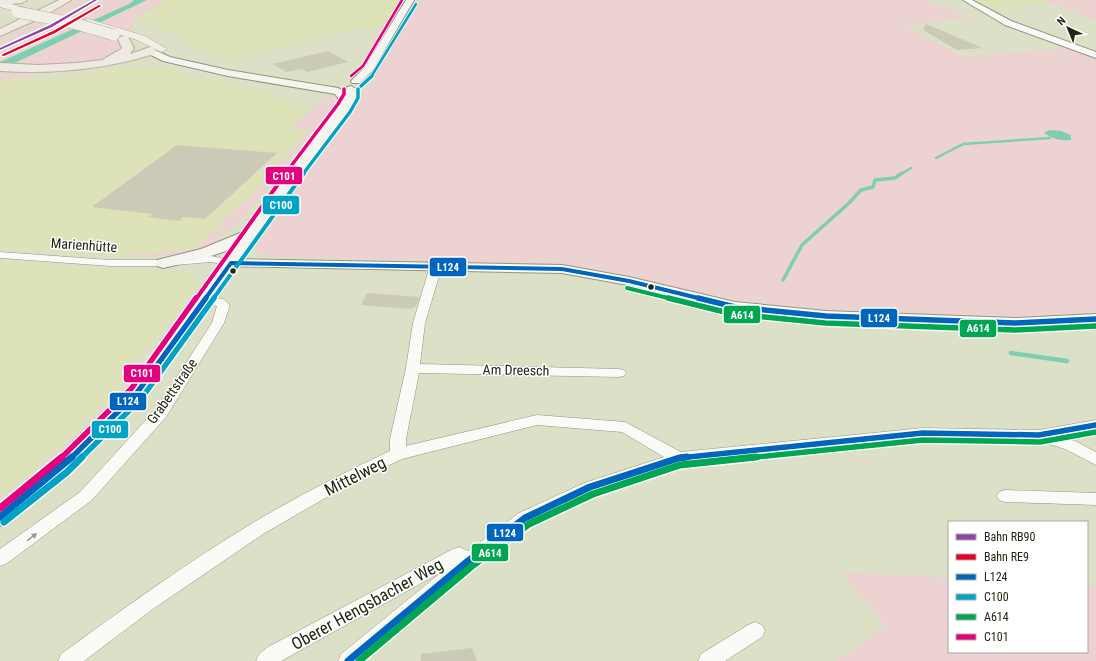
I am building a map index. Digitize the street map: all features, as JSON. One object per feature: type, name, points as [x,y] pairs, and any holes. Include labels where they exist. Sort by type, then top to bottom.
[{"type":"highway","points":[[9,7],[29,0]]},
{"type":"highway","points":[[0,28],[56,0]]},
{"type":"highway","points":[[0,33],[66,0]]},
{"type":"highway","points":[[101,63],[125,52],[128,48],[119,35]]},
{"type":"highway","points":[[0,67],[38,69],[78,67],[155,50]]},
{"type":"main road","points":[[0,517],[62,468],[136,394],[252,232],[344,108],[352,96],[353,85],[368,70],[410,0]]},
{"type":"main road","points":[[9,7],[119,35],[155,50],[168,59],[228,73],[341,93],[345,98],[344,108]]},
{"type":"main road","points":[[292,84],[353,85]]},
{"type":"main road","points":[[164,263],[213,252],[252,232]]},
{"type":"street","points":[[967,0],[1001,20],[1096,55]]},
{"type":"street","name":"Marienhütte","points":[[1,254],[110,263],[164,263],[204,268],[231,263]]},
{"type":"street","points":[[231,263],[562,269],[629,281],[729,306],[826,316],[1015,323],[1096,318]]},
{"type":"street","points":[[398,454],[398,439],[413,368],[419,323],[436,266]]},
{"type":"street","name":"Grabettstraße","points":[[0,559],[86,496],[160,413],[218,323],[224,305],[219,302],[204,300]]},
{"type":"street","name":"Am Dreesch","points":[[413,368],[619,373]]},
{"type":"street","name":"Mittelweg","points":[[68,661],[146,603],[257,529],[347,478],[398,454],[537,420],[625,427],[679,458]]},
{"type":"street","name":"Oberer Hengsbacher Weg","points":[[348,661],[468,561],[525,518],[590,487],[679,458],[923,433],[1039,435],[1096,425]]},
{"type":"street","name":"Oberer Hengsbacher Weg","points":[[1039,435],[1070,445],[1096,459]]},
{"type":"street","points":[[1005,496],[1096,499]]},
{"type":"street","name":"Oberer Hengsbacher Weg","points":[[266,661],[275,654],[459,554],[468,561]]},
{"type":"street","points":[[708,661],[755,631]]},
{"type":"shaded area","points":[[76,0],[89,0],[25,34],[0,45],[0,38],[30,25]]},
{"type":"shaded area","points":[[89,0],[103,0],[59,25],[0,51],[0,45],[25,34]]},
{"type":"shaded area","points":[[103,0],[134,0],[129,4],[0,62],[0,51],[59,25]]},
{"type":"shaded area","points":[[134,0],[147,0],[0,70],[0,62],[129,4]]},
{"type":"shaded area","points":[[147,0],[166,0],[157,7],[135,17],[133,28],[113,37],[122,43],[123,49],[104,60],[88,63],[50,66],[25,78],[12,77],[0,83],[0,70]]},
{"type":"shaded area","points":[[166,0],[402,0],[387,28],[358,28],[224,60],[154,24],[135,17],[157,7]]},
{"type":"shaded area","points":[[416,0],[925,0],[973,17],[905,26],[963,57],[1070,48],[1096,54],[1096,314],[1019,319],[817,309],[723,299],[611,272],[548,264],[268,257],[253,250],[364,90],[396,38]]},
{"type":"shaded area","points":[[973,0],[1044,0],[1052,3],[993,8]]},
{"type":"shaded area","points":[[1044,0],[1096,0],[1096,21]]},
{"type":"shaded area","points":[[127,67],[171,69],[208,80],[234,83],[312,108],[290,128],[314,130],[242,218],[214,243],[191,251],[156,256],[124,257],[0,247],[0,83],[12,77],[46,80]]},
{"type":"shaded area","points":[[331,95],[337,99],[334,105],[249,211],[229,232],[208,246],[199,250],[178,254],[124,257],[125,254],[140,255],[195,248],[213,231],[223,232],[226,228],[217,227],[265,182],[260,181],[289,153],[309,130],[290,128],[312,108]]},
{"type":"shaded area","points":[[341,99],[341,101],[257,209],[256,208]]},
{"type":"shaded area","points":[[1049,130],[1061,131],[1071,135],[1071,140],[1050,137],[1044,133]]},
{"type":"shaded area","points":[[0,262],[188,273],[199,284],[129,368],[123,383],[63,442],[30,472],[0,496]]},
{"type":"shaded area","points":[[114,399],[117,400],[67,449],[0,505],[0,502],[61,450]]},
{"type":"shaded area","points":[[841,572],[948,578],[948,653],[1088,653],[1088,585],[1096,586],[1096,661],[836,661],[886,626]]},
{"type":"building","points":[[926,24],[983,48],[957,50],[923,30]]},
{"type":"building","points":[[328,51],[348,62],[307,72],[302,69],[286,72],[273,64]]},
{"type":"building","points":[[177,145],[277,153],[205,219],[183,217],[180,221],[148,217],[153,214],[92,207]]},
{"type":"building","points":[[367,293],[419,297],[416,306],[411,309],[361,305]]},
{"type":"building","points":[[472,648],[477,661],[421,661],[421,654]]},
{"type":"waterway","points":[[936,158],[963,144],[1050,138]]},
{"type":"waterway","points":[[901,174],[911,168]]},
{"type":"waterway","points":[[783,280],[802,245],[849,203],[861,190],[873,187],[875,180],[895,178],[902,173]]},
{"type":"waterway","points":[[1011,353],[1067,361]]},
{"type":"rail line","name":"RB90","points":[[0,49],[51,26],[96,0]]},
{"type":"rail line","name":"RE9","points":[[3,55],[54,32],[100,6]]},
{"type":"transit line","name":"C101","points":[[351,76],[363,66],[402,0]]},
{"type":"transit line","name":"C100","points":[[361,86],[374,74],[416,4]]},
{"type":"transit line","name":"C101","points":[[0,508],[57,462],[131,389],[278,184],[338,104],[344,94],[344,89]]},
{"type":"transit line","name":"C100","points":[[4,522],[67,472],[141,399],[290,192],[350,112],[358,98],[358,89]]},
{"type":"transit line","name":"L124","points":[[231,263],[562,269],[629,281],[735,307],[826,316],[1015,323],[1096,319]]},
{"type":"transit line","name":"L124","points":[[0,517],[62,467],[136,394],[231,263]]},
{"type":"transit line","name":"A614","points":[[627,288],[733,314],[825,323],[1015,330],[1096,326]]},
{"type":"transit line","name":"L124","points":[[348,661],[468,561],[525,518],[590,487],[679,458],[923,433],[1039,435],[1096,425]]},
{"type":"transit line","name":"A614","points":[[359,661],[472,566],[529,524],[593,494],[680,465],[923,440],[1040,442],[1096,432]]}]
